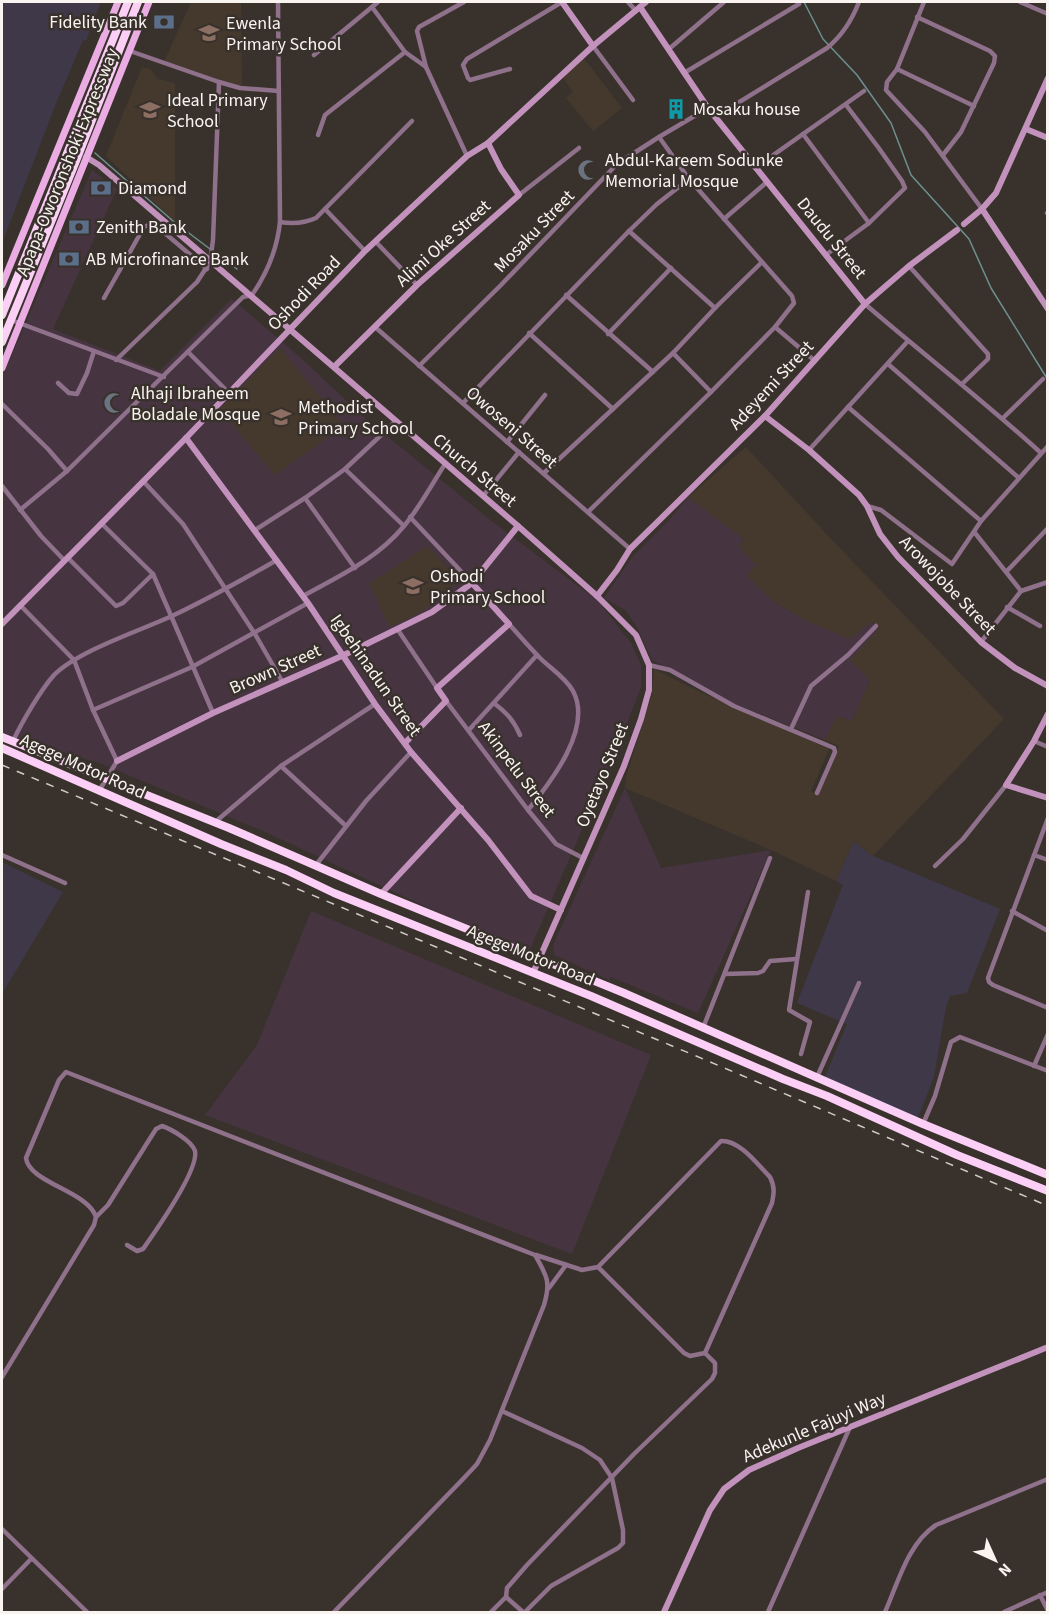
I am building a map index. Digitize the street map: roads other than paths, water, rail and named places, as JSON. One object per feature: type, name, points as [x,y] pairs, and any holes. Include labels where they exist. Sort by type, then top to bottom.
[{"type":"highway","name":"Apapa-Oworonshoki Expressway","points":[[2,315],[128,2]]},
{"type":"highway","name":"Apapa-Oworonshoki Expressway","points":[[2,342],[15,321],[138,2]]},
{"type":"highway","name":"Agege Motor Road","points":[[2,736],[316,865],[1047,1175]]},
{"type":"highway","name":"Agege Motor Road","points":[[2,748],[220,844],[286,870],[334,893],[533,973],[827,1096],[957,1155],[1047,1191]]},
{"type":"main road","name":"Apapa-Oworonshoki Expressway","points":[[2,285],[118,2]]},
{"type":"main road","name":"Apapa-Oworonshoki Expressway","points":[[2,368],[15,321],[86,157],[149,2]]},
{"type":"street","points":[[20,510],[67,471],[243,297],[252,295],[276,251],[280,222],[278,2]]},
{"type":"street","points":[[314,55],[378,2]]},
{"type":"street","points":[[464,2],[418,28],[426,67],[467,156]]},
{"type":"street","points":[[510,69],[473,80],[468,78],[463,65],[467,59],[562,2],[633,100]]},
{"type":"street","points":[[628,2],[638,9]]},
{"type":"street","name":"Oshodi Road","points":[[2,624],[186,438],[365,251],[467,156],[488,143],[593,46],[646,2]]},
{"type":"street","points":[[669,49],[724,2]]},
{"type":"street","points":[[715,117],[835,42],[848,26],[859,2]]},
{"type":"street","points":[[924,2],[897,69],[887,82],[886,90],[943,155],[982,209],[1047,309]]},
{"type":"street","points":[[1020,2],[1047,14]]},
{"type":"street","points":[[684,74],[799,4]]},
{"type":"street","points":[[372,7],[405,52],[426,67]]},
{"type":"street","name":"Daudu Street","points":[[638,9],[669,49],[708,108],[865,303]]},
{"type":"street","points":[[917,17],[990,51],[995,56],[961,132],[943,155]]},
{"type":"street","points":[[130,51],[240,88],[279,91]]},
{"type":"street","points":[[318,135],[325,115],[405,52]]},
{"type":"street","points":[[897,69],[974,106]]},
{"type":"street","name":"Adeyemi Street","points":[[597,596],[630,549],[765,416],[865,303],[909,266],[964,225],[996,193],[1047,78]]},
{"type":"street","points":[[116,360],[197,282],[210,262],[219,82]]},
{"type":"street","points":[[755,168],[864,91]]},
{"type":"street","points":[[827,254],[869,222],[905,190],[905,185],[846,105]]},
{"type":"street","name":"Mosaku Street","points":[[419,366],[501,285],[616,165],[708,108]]},
{"type":"street","points":[[280,222],[291,224],[309,221],[325,209],[412,121]]},
{"type":"street","points":[[1026,129],[1047,138]]},
{"type":"street","points":[[803,134],[869,222]]},
{"type":"street","points":[[588,512],[775,327],[792,307],[794,299],[689,179],[659,137]]},
{"type":"street","points":[[488,143],[501,169],[519,195]]},
{"type":"street","name":"Alimi Oke Street","points":[[334,367],[417,285],[519,195],[579,148]]},
{"type":"street","name":"Church Street","points":[[86,157],[99,165],[210,262],[252,295],[597,596]]},
{"type":"street","points":[[463,403],[629,231],[657,204],[689,179]]},
{"type":"street","points":[[724,219],[767,182]]},
{"type":"street","points":[[325,209],[365,251]]},
{"type":"street","points":[[104,298],[144,227],[150,224],[153,224],[207,269]]},
{"type":"street","points":[[629,231],[715,308]]},
{"type":"street","points":[[376,242],[417,285]]},
{"type":"street","points":[[544,473],[673,353],[761,263]]},
{"type":"street","points":[[909,266],[988,354],[988,359],[962,384]]},
{"type":"street","points":[[609,334],[671,268]]},
{"type":"street","points":[[566,295],[653,372]]},
{"type":"street","points":[[865,303],[1003,418],[1041,453]]},
{"type":"street","points":[[15,321],[164,376]]},
{"type":"street","name":"Owoseni Street","points":[[375,327],[630,549]]},
{"type":"street","points":[[775,327],[815,361]]},
{"type":"street","points":[[530,333],[613,409]]},
{"type":"street","points":[[809,450],[908,341]]},
{"type":"street","points":[[58,383],[69,393],[77,394],[94,351]]},
{"type":"street","points":[[188,352],[229,393]]},
{"type":"street","points":[[673,353],[711,392]]},
{"type":"street","points":[[888,364],[1019,478]]},
{"type":"street","points":[[1003,418],[1043,378]]},
{"type":"street","points":[[507,442],[545,395]]},
{"type":"street","points":[[2,404],[67,471]]},
{"type":"street","points":[[848,407],[981,521]]},
{"type":"street","name":"Arowojobe Street","points":[[765,416],[809,450],[859,495],[867,506],[880,534],[898,557],[981,642],[1015,668],[1047,686]]},
{"type":"street","points":[[255,530],[345,469],[395,422]]},
{"type":"street","name":"Igbehinadun Street","points":[[186,438],[303,596],[375,704],[411,752],[531,896],[561,910]]},
{"type":"street","points":[[867,506],[881,510],[952,564],[981,521],[1047,446]]},
{"type":"street","points":[[483,496],[519,452]]},
{"type":"street","points":[[303,596],[355,568],[377,553],[404,526],[445,464]]},
{"type":"street","points":[[345,469],[404,526]]},
{"type":"street","points":[[143,480],[183,524],[255,634],[282,681]]},
{"type":"street","points":[[2,486],[20,510],[66,559],[116,606],[123,603],[153,574]]},
{"type":"street","points":[[305,498],[355,568]]},
{"type":"street","points":[[410,517],[537,655],[572,688],[578,712],[573,737],[565,757],[548,785],[528,810]]},
{"type":"street","points":[[101,523],[153,574],[213,713]]},
{"type":"street","name":"Brown Street","points":[[117,761],[213,713],[344,655],[432,612],[472,583],[518,526]]},
{"type":"street","points":[[1007,571],[1047,528]]},
{"type":"street","points":[[975,533],[1021,591]]},
{"type":"street","points":[[13,741],[20,725],[54,676],[74,660],[171,616],[277,560]]},
{"type":"street","points":[[981,642],[1021,591],[1047,582]]},
{"type":"street","name":"Oyetayo Street","points":[[533,973],[624,765],[649,690],[649,665],[636,635],[597,596]]},
{"type":"street","points":[[93,710],[192,667],[308,603]]},
{"type":"street","points":[[20,605],[74,660],[93,710],[117,761],[98,791]]},
{"type":"street","points":[[1007,607],[1040,626]]},
{"type":"street","points":[[398,630],[437,688],[509,624]]},
{"type":"street","points":[[791,729],[811,686],[876,626]]},
{"type":"street","points":[[469,730],[537,655]]},
{"type":"street","points":[[649,665],[670,670],[734,706],[836,750],[817,793]]},
{"type":"street","name":"Akinpelu Street","points":[[437,688],[556,844],[584,858]]},
{"type":"street","points":[[405,743],[446,701]]},
{"type":"street","points":[[214,823],[280,766],[375,704]]},
{"type":"street","points":[[495,704],[507,713],[520,735]]},
{"type":"street","points":[[935,866],[963,839],[1006,785],[1034,741],[1047,714]]},
{"type":"street","points":[[1034,741],[1047,747]]},
{"type":"street","points":[[316,865],[366,801],[411,752]]},
{"type":"street","points":[[280,766],[346,826]]},
{"type":"street","points":[[1006,785],[1047,798]]},
{"type":"street","points":[[381,894],[460,808]]},
{"type":"street","points":[[1047,818],[988,978],[989,982],[1047,1008]]},
{"type":"street","points":[[2,855],[65,883]]},
{"type":"street","points":[[1034,855],[1047,860]]},
{"type":"street","points":[[703,1028],[770,858]]},
{"type":"street","points":[[801,1054],[810,1022],[789,1010],[808,892]]},
{"type":"street","points":[[1012,911],[1047,931]]},
{"type":"street","points":[[725,974],[758,973],[770,961],[796,959]]},
{"type":"street","points":[[817,1077],[859,983]]},
{"type":"street","points":[[1034,1066],[1047,1034]]},
{"type":"street","points":[[923,1124],[935,1096],[951,1042],[960,1036],[1047,1071]]},
{"type":"street","points":[[96,1217],[91,1206],[33,1171],[26,1162],[59,1080],[66,1072],[535,1255],[582,1270],[598,1267],[721,1141],[730,1140],[770,1177],[775,1191],[772,1203],[705,1353]]},
{"type":"street","points":[[2,1377],[94,1225],[96,1217],[108,1205],[156,1129],[162,1126],[190,1144],[195,1154],[185,1182],[143,1249],[136,1251],[128,1245]]},
{"type":"street","points":[[535,1255],[544,1271],[549,1288]]},
{"type":"street","points":[[334,1612],[477,1464],[502,1411],[549,1288],[566,1265]]},
{"type":"street","points":[[598,1267],[684,1353],[690,1356],[705,1353]]},
{"type":"street","name":"Adekunle Fajuyi Way","points":[[664,1612],[710,1510],[717,1497],[731,1482],[759,1466],[850,1427],[1047,1347]]},
{"type":"street","points":[[491,1612],[506,1597],[507,1588],[511,1582],[712,1379],[715,1373],[715,1363],[705,1353]]},
{"type":"street","points":[[502,1411],[593,1454],[606,1466],[612,1478],[623,1530],[623,1543],[607,1555],[551,1586],[524,1612],[506,1597]]},
{"type":"street","points":[[768,1612],[850,1427]]},
{"type":"street","points":[[885,1612],[913,1548],[925,1532],[936,1525],[1047,1479]]},
{"type":"street","points":[[2,1528],[87,1612]]},
{"type":"street","points":[[2,1589],[31,1558]]},
{"type":"street","points":[[1004,1612],[1047,1592]]},
{"type":"street","points":[[1040,1595],[1047,1611]]},
{"type":"waterway","points":[[804,2],[823,39],[857,75],[891,123],[911,175],[969,239],[991,288],[1048,380]]},
{"type":"waterway","points":[[95,153],[173,221],[210,249]]},
{"type":"waterway","points":[[213,252],[237,269]]},
{"type":"railway","points":[[2,765],[1048,1206]]},
{"type":"place","name":"Fidelity Bank","points":[[164,22]]},
{"type":"place","name":"Ewenla Primary School","points":[[209,33]]},
{"type":"place","name":"Mosaku house","points":[[676,109]]},
{"type":"place","name":"Ideal Primary School","points":[[150,110]]},
{"type":"place","name":"Abdul-Kareem Sodunke Memorial Mosque","points":[[588,170]]},
{"type":"place","name":"Diamond","points":[[101,188]]},
{"type":"place","name":"Zenith Bank","points":[[79,227]]},
{"type":"place","name":"AB Microfinance Bank","points":[[69,259]]},
{"type":"place","name":"Alhaji Ibraheem Boladale Mosque","points":[[114,403]]},
{"type":"place","name":"Methodist Primary School","points":[[281,417]]},
{"type":"place","name":"Oshodi Primary School","points":[[413,586]]}]
